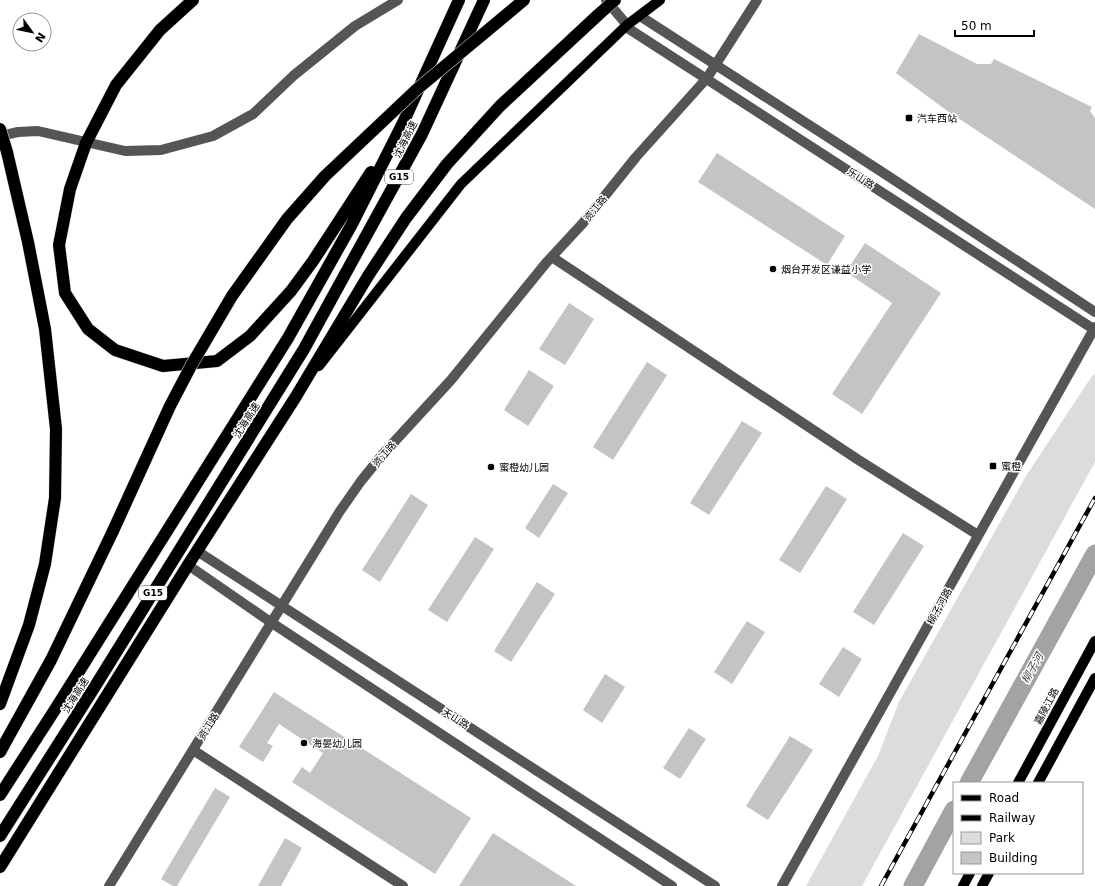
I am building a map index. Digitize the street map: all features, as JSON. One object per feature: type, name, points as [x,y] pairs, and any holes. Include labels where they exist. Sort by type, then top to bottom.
[{"type":"highway","points":[[193,0],[160,30],[116,85],[86,142],[70,189],[59,245],[65,293],[88,329],[116,350],[162,366],[217,361],[250,336],[291,291],[313,261],[403,122]]},
{"type":"highway","name":"沈海高速","points":[[0,795],[288,338],[352,224],[403,122],[459,0]]},
{"type":"highway","name":"沈海高速","points":[[0,836],[90,695],[304,348],[422,134],[484,0]]},
{"type":"highway","points":[[0,752],[51,660],[113,531],[170,406],[192,364],[232,296],[287,219],[325,176],[416,90],[524,0]]},
{"type":"highway","points":[[0,867],[188,565],[295,398],[368,276],[406,218],[447,164],[500,106],[615,0]]},
{"type":"highway","points":[[0,129],[7,152],[28,242],[45,329],[56,436],[55,498],[45,564],[29,625],[0,704]]},
{"type":"main road","points":[[295,398],[460,184],[626,26],[660,0]]},
{"type":"main road","name":"嘉陵江路","points":[[1019,782],[1095,641]]},
{"type":"main road","points":[[1039,782],[1095,678]]},
{"type":"main road","points":[[963,886],[969,874]]},
{"type":"main road","points":[[982,886],[989,874]]},
{"type":"street","points":[[0,136],[18,132],[38,131],[125,151],[161,150],[213,136],[253,114],[293,76],[354,26],[398,0]]},
{"type":"street","name":"乐山路","points":[[606,0],[626,26],[1094,329]]},
{"type":"street","name":"资江路","points":[[109,886],[283,606],[340,511],[361,481],[451,380],[552,257],[583,223],[636,157],[707,78],[757,0]]},
{"type":"street","name":"乐山路","points":[[640,16],[716,64],[1095,312]]},
{"type":"street","points":[[552,257],[857,459],[978,535]]},
{"type":"street","name":"柳子河路","points":[[782,886],[1094,329]]},
{"type":"street","name":"天山路","points":[[197,551],[714,886]]},
{"type":"street","points":[[188,565],[272,623],[672,886]]},
{"type":"street","points":[[193,750],[403,886]]},
{"type":"green space","points":[[1095,374],[1095,462],[862,886],[806,886],[878,756],[899,702],[1026,476],[1092,376]]},
{"type":"building","points":[[919,34],[977,64],[991,64],[994,59],[1092,107],[1090,111],[1095,118],[1095,209],[946,110],[896,73]]},
{"type":"building","points":[[717,153],[845,236],[827,265],[698,182]]},
{"type":"building","points":[[865,243],[941,293],[862,414],[832,394],[892,303],[846,272]]},
{"type":"building","points":[[569,303],[594,319],[565,365],[539,349]]},
{"type":"building","points":[[647,362],[667,375],[613,460],[593,447]]},
{"type":"building","points":[[529,370],[554,386],[528,426],[504,410]]},
{"type":"building","points":[[742,421],[762,433],[709,515],[690,503]]},
{"type":"building","points":[[553,484],[568,493],[539,538],[525,528]]},
{"type":"building","points":[[826,486],[847,499],[800,573],[779,560]]},
{"type":"building","points":[[411,494],[428,505],[380,582],[362,570]]},
{"type":"building","points":[[903,533],[924,546],[874,625],[853,612]]},
{"type":"building","points":[[475,537],[494,549],[447,622],[428,610]]},
{"type":"building","points":[[537,582],[555,594],[511,662],[494,651]]},
{"type":"building","points":[[747,621],[765,632],[732,684],[714,672]]},
{"type":"building","points":[[843,647],[862,659],[839,697],[819,684]]},
{"type":"building","points":[[605,674],[625,687],[602,723],[583,710]]},
{"type":"building","points":[[274,692],[471,818],[435,874],[292,782],[302,767],[310,773],[323,753],[279,724],[267,743],[273,746],[263,762],[239,747]]},
{"type":"building","points":[[689,728],[706,739],[680,779],[663,768]]},
{"type":"building","points":[[790,736],[813,750],[768,820],[746,806]]},
{"type":"building","points":[[215,788],[230,797],[177,886],[173,886],[161,879]]},
{"type":"building","points":[[493,833],[576,886],[459,886]]},
{"type":"building","points":[[285,838],[302,848],[281,886],[258,886]]},
{"type":"waterway","name":"柳子河","points":[[970,782],[1095,554]]},
{"type":"waterway","name":"柳子河","points":[[913,886],[953,812]]},
{"type":"railway","points":[[881,886],[1095,498]]},
{"type":"place","name":"汽车西站","points":[[909,118]]},
{"type":"place","name":"烟台开发区谦益小学","points":[[773,269]]},
{"type":"place","name":"蜜橙","points":[[993,466]]},
{"type":"place","name":"蜜橙幼儿园","points":[[491,467]]},
{"type":"place","name":"海晏幼儿园","points":[[304,743]]}]
